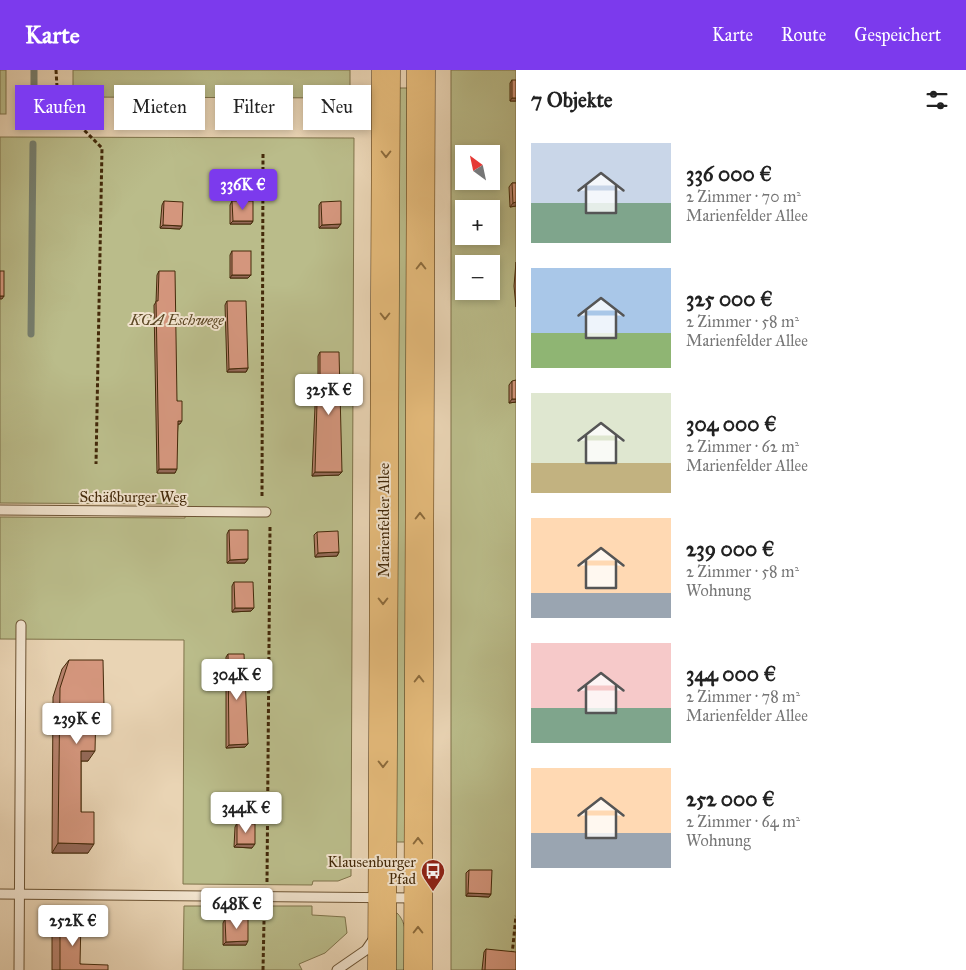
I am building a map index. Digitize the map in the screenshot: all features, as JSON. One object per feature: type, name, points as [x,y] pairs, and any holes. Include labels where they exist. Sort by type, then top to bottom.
[{"type":"main road","name":"Marienfelder Allee","points":[[382,970],[386,70]]},
{"type":"main road","points":[[418,970],[421,70]]},
{"type":"lane","name":"Schäßburger Weg","points":[[0,510],[266,512]]},
{"type":"lane","points":[[19,970],[21,625]]},
{"type":"lane","points":[[0,894],[418,898]]},
{"type":"lane","points":[[337,970],[366,950],[382,929]]},
{"type":"path","points":[[56,70],[58,104],[102,148],[96,464]]},
{"type":"path","points":[[512,961],[516,916]]},
{"type":"path","points":[[263,970],[264,921]]},
{"type":"green space","points":[[0,70],[6,70],[6,114],[0,114]]},
{"type":"green space","points":[[73,70],[350,70],[350,85],[303,85],[303,98],[293,98],[293,85],[215,85],[215,98],[205,97],[205,85],[114,85],[114,97],[104,97],[104,85],[73,85]]},
{"type":"green space","points":[[451,70],[516,70],[516,970],[451,970]]},
{"type":"green space","points":[[397,88],[409,88],[406,842],[394,842]]},
{"type":"green space","name":"KGA Eschwege","points":[[0,137],[354,138],[351,876],[338,881],[313,881],[312,885],[183,884],[184,640],[0,639],[0,517],[185,518],[185,504],[0,503]]},
{"type":"green space","points":[[184,906],[312,906],[312,915],[345,917],[347,933],[325,953],[299,964],[302,970],[183,970]]},
{"type":"green space","points":[[397,913],[406,932],[406,970],[393,970],[394,914]]},
{"type":"building","points":[[512,80],[516,80],[516,98],[512,98]]},
{"type":"building","points":[[512,183],[516,183],[516,202],[513,203]]},
{"type":"building","points":[[164,201],[183,202],[182,226],[163,225]]},
{"type":"building","points":[[232,201],[253,201],[253,221],[233,221]]},
{"type":"building","points":[[341,201],[341,224],[322,225],[321,202]]},
{"type":"building","points":[[232,251],[251,251],[251,275],[232,275]]},
{"type":"building","points":[[0,271],[4,271],[4,296],[0,296]]},
{"type":"building","points":[[159,271],[175,271],[177,401],[182,401],[182,421],[178,421],[177,469],[159,469],[156,301],[158,301]]},
{"type":"building","points":[[227,301],[246,301],[248,368],[229,369]]},
{"type":"building","points":[[320,352],[339,352],[342,472],[315,472],[317,403],[320,403]]},
{"type":"building","points":[[516,380],[516,399],[512,399],[512,381]]},
{"type":"building","points":[[229,530],[248,530],[248,559],[230,560]]},
{"type":"building","points":[[338,531],[339,552],[318,553],[317,532]]},
{"type":"building","points":[[234,582],[253,582],[254,608],[235,608]]},
{"type":"building","points":[[228,654],[244,654],[248,744],[229,745]]},
{"type":"building","points":[[69,660],[103,660],[104,707],[96,707],[95,751],[81,751],[81,812],[94,812],[94,844],[58,843],[60,688]]},
{"type":"building","points":[[237,823],[255,824],[255,844],[237,844]]},
{"type":"building","points":[[469,870],[492,870],[491,894],[468,893]]},
{"type":"building","points":[[60,918],[81,919],[80,964],[108,965],[108,970],[60,970]]},
{"type":"building","points":[[225,919],[248,919],[248,941],[226,942]]},
{"type":"building","points":[[486,949],[516,952],[516,970],[485,970]]},
{"type":"waterway","points":[[34,70],[34,85]]},
{"type":"waterway","points":[[31,334],[33,144]]},
{"type":"place","name":"Klausenburger Pfad","points":[[433,892]]}]
